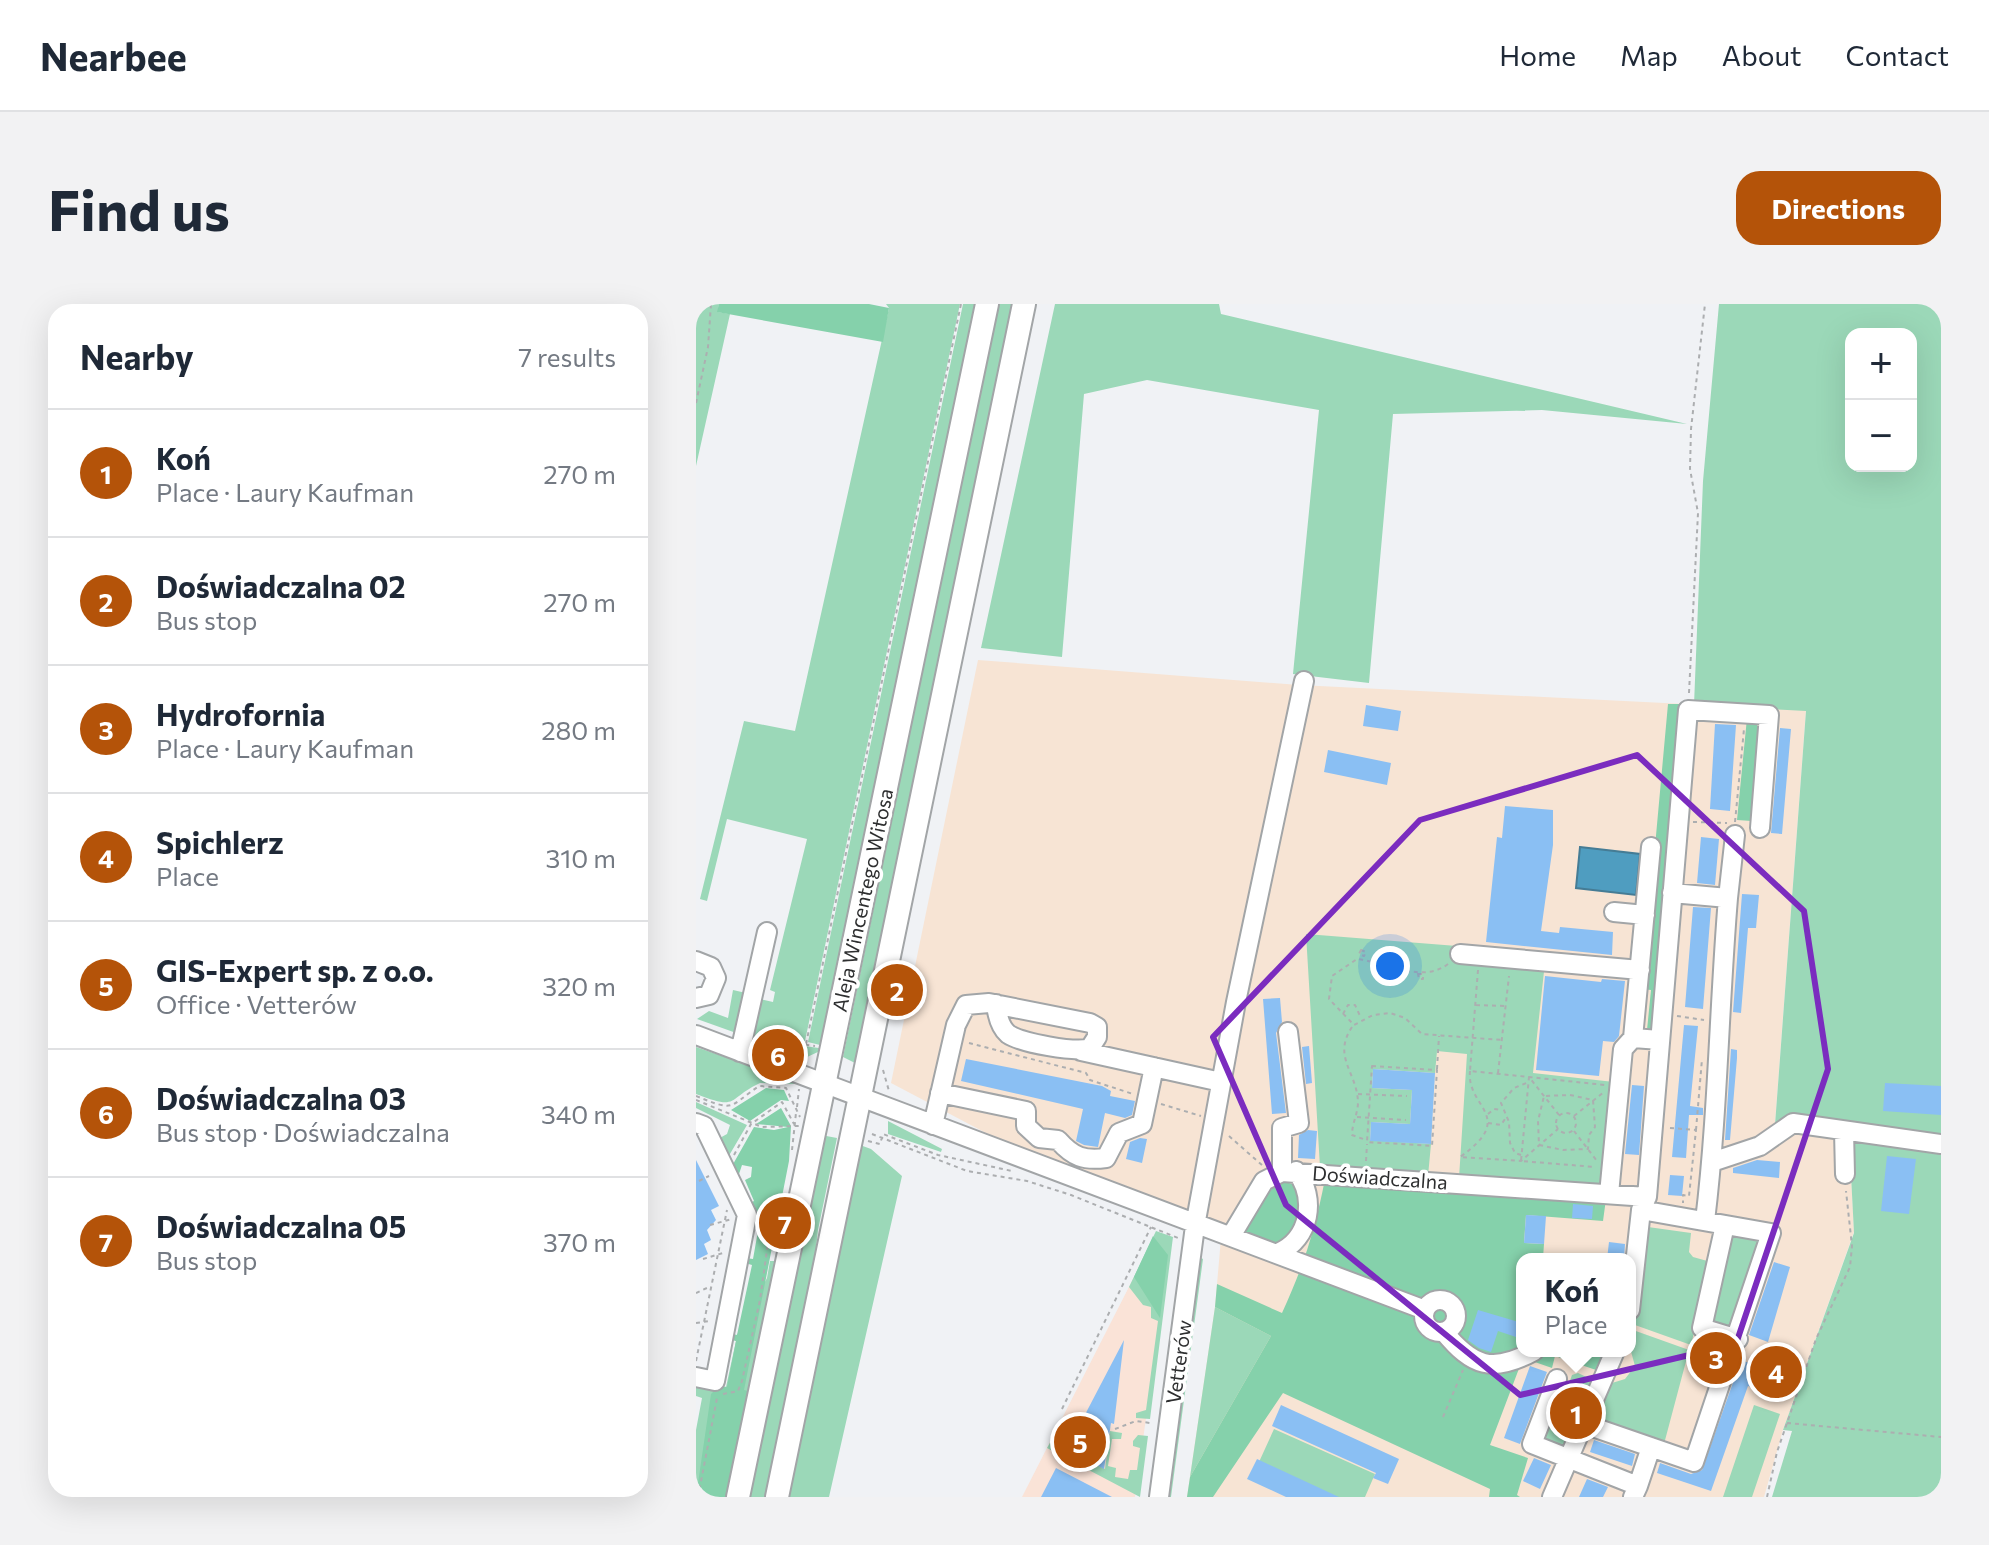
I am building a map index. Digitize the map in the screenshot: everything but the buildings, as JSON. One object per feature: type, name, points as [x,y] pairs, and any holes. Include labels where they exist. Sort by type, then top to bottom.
[{"type":"main road","name":"Aleja Wincentego Witosa","points":[[738,1497],[987,304]]},
{"type":"main road","name":"Aleja Wincentego Witosa","points":[[777,1497],[1024,304]]},
{"type":"street","name":"Vetterów","points":[[1159,1497],[1195,1226],[1213,1123],[1304,681]]},
{"type":"street","points":[[1636,1264],[1660,1040],[1688,710],[1769,715],[1728,898],[1717,1030],[1712,1162],[1705,1221]]},
{"type":"street","points":[[1609,1194],[1623,1049],[1633,1038],[1651,847]]},
{"type":"street","points":[[1672,893],[1728,898]]},
{"type":"street","points":[[1614,912],[1645,915]]},
{"type":"street","points":[[740,1052],[767,932]]},
{"type":"street","points":[[1460,954],[1640,970]]},
{"type":"street","points":[[696,961],[711,967],[716,978],[713,989],[697,1003]]},
{"type":"street","points":[[933,1125],[952,1039],[966,1005],[979,1001],[1090,1023],[1097,1027],[1097,1037],[1090,1048],[1081,1051]]},
{"type":"street","points":[[996,1004],[997,1014],[1008,1033],[1221,1082]]},
{"type":"street","points":[[1278,1253],[1297,1241],[1308,1214],[1308,1193],[1283,1172],[1282,1128],[1299,1123],[1288,1032]]},
{"type":"street","points":[[696,1035],[1195,1226],[1278,1253],[1425,1310]]},
{"type":"street","points":[[1633,1038],[1660,1040]]},
{"type":"street","points":[[940,1093],[1026,1111],[1026,1126],[1039,1138],[1058,1140],[1068,1152],[1086,1161],[1106,1158],[1119,1133],[1142,1124],[1154,1067]]},
{"type":"street","points":[[696,1123],[704,1126],[747,1215],[717,1388],[696,1377]]},
{"type":"street","points":[[1712,1162],[1729,1153],[1760,1146],[1793,1123],[1941,1144]]},
{"type":"street","points":[[1844,1131],[1845,1174]]},
{"type":"street","points":[[1231,1236],[1264,1181],[1283,1172]]},
{"type":"street","name":"Doświadczalna","points":[[1283,1172],[1609,1194],[1681,1217],[1771,1233],[1738,1339]]},
{"type":"street","points":[[1584,1424],[1694,1462],[1738,1339],[1702,1328],[1725,1225]]},
{"type":"street","points":[[1425,1310],[1438,1300],[1453,1306],[1456,1320],[1444,1332]]},
{"type":"street","points":[[1425,1310],[1428,1328],[1444,1332],[1468,1358],[1501,1363],[1518,1357]]},
{"type":"street","points":[[1552,1497],[1612,1357]]},
{"type":"street","points":[[1557,1379],[1532,1444],[1636,1492],[1651,1447]]},
{"type":"path","points":[[696,403],[708,347],[711,304]]},
{"type":"path","points":[[762,1045],[764,1039],[808,1044],[961,304]]},
{"type":"path","points":[[1688,710],[1698,513],[1690,469],[1691,429],[1705,304]]},
{"type":"path","points":[[1683,822],[1743,828],[1745,714]]},
{"type":"path","points":[[1354,1025],[1329,999],[1330,983],[1343,965],[1362,958],[1421,972],[1443,968],[1460,954]]},
{"type":"path","points":[[1480,956],[1470,1071],[1472,1090],[1488,1116]]},
{"type":"path","points":[[1498,1074],[1511,959]]},
{"type":"path","points":[[1342,1015],[1348,1005],[1355,1005],[1362,1019]]},
{"type":"path","points":[[1476,1005],[1505,1007]]},
{"type":"path","points":[[1439,1036],[1432,1146],[1367,1141],[1352,1135],[1356,1094],[1343,1055],[1344,1042],[1354,1025],[1362,1019],[1381,1013],[1397,1015],[1422,1034],[1502,1040]]},
{"type":"path","points":[[1669,1015],[1705,1018],[1704,1030]]},
{"type":"path","points":[[952,1039],[1086,1073],[1090,1080],[1207,1118],[1283,1172]]},
{"type":"path","points":[[1681,1217],[1683,1195],[1689,1196],[1702,1055]]},
{"type":"path","points":[[1365,1171],[1372,1066],[1437,1070]]},
{"type":"path","points":[[1470,1071],[1610,1086],[1574,1116],[1573,1130],[1603,1168],[1460,1157],[1479,1141],[1488,1116],[1494,1109],[1502,1110]]},
{"type":"path","points":[[885,1079],[891,1096]]},
{"type":"path","points":[[1521,1161],[1558,1129],[1559,1115],[1529,1079]]},
{"type":"path","points":[[1522,1155],[1512,1148],[1502,1110],[1504,1097],[1529,1079]]},
{"type":"path","points":[[1521,1161],[1529,1079]]},
{"type":"path","points":[[696,1098],[729,1107],[764,1084],[786,1088],[800,1118],[816,1122]]},
{"type":"path","points":[[1356,1094],[1407,1096]]},
{"type":"path","points":[[1544,1096],[1570,1095],[1593,1100]]},
{"type":"path","points":[[1539,1145],[1538,1121],[1544,1096]]},
{"type":"path","points":[[696,1098],[751,1124],[774,1128],[795,1125],[782,1102]]},
{"type":"path","points":[[1588,1149],[1595,1127],[1593,1100]]},
{"type":"path","points":[[699,1181],[725,1169],[751,1124],[782,1102],[796,1105]]},
{"type":"path","points":[[1559,1115],[1568,1113],[1574,1116]]},
{"type":"path","points":[[1487,1122],[1501,1125],[1506,1116]]},
{"type":"path","points":[[1356,1117],[1406,1120]]},
{"type":"path","points":[[1660,1127],[1696,1130]]},
{"type":"path","points":[[1558,1129],[1566,1133],[1573,1130]]},
{"type":"path","points":[[853,1130],[967,1171],[1027,1181],[1071,1195],[1176,1235],[1178,1243]]},
{"type":"path","points":[[883,1134],[938,1155],[1054,1183]]},
{"type":"path","points":[[1539,1145],[1563,1150],[1588,1149]]},
{"type":"path","points":[[1767,1497],[1787,1423],[1816,1339],[1852,1258],[1845,1174]]},
{"type":"path","points":[[1062,1409],[1155,1221],[1120,1211],[1115,1205]]},
{"type":"path","points":[[696,1363],[727,1208]]},
{"type":"path","points":[[710,1225],[725,1218]]},
{"type":"path","points":[[698,1497],[717,1388],[738,1391],[742,1381],[760,1300],[770,1228]]},
{"type":"path","points":[[703,1259],[718,1252]]},
{"type":"path","points":[[696,1293],[711,1288],[721,1291]]},
{"type":"path","points":[[696,1323],[704,1320],[715,1322]]},
{"type":"path","points":[[1443,1417],[1468,1358]]},
{"type":"path","points":[[1115,1429],[1136,1421],[1150,1423]]},
{"type":"path","points":[[1787,1423],[1941,1437]]},
{"type":"highlighted area","points":[[1637,755],[1804,911],[1828,1069],[1736,1344],[1520,1395],[1286,1205],[1213,1037],[1420,820]]},
{"type":"shaded area","points":[[978,660],[1299,685],[1806,710],[1774,1137],[1793,1126],[1849,1135],[1854,1232],[1783,1430],[1764,1497],[1187,1497],[1215,1307],[1222,1227],[986,1133],[891,1083]]},
{"type":"shaded area","points":[[1134,1277],[1160,1318],[1135,1497],[1022,1497]]},
{"type":"green space","points":[[696,304],[719,304],[718,312],[730,314],[696,466]]},
{"type":"green space","points":[[719,304],[869,304],[889,308],[883,342],[717,312]]},
{"type":"green space","points":[[886,304],[960,304],[805,1041],[763,1037],[760,1042],[748,1038],[755,998],[773,1002],[775,992],[770,990],[807,839],[727,819],[707,901],[700,899],[744,721],[795,731],[889,308]]},
{"type":"green space","points":[[963,304],[979,304],[824,1046],[808,1042]]},
{"type":"green space","points":[[994,304],[1018,304],[859,1065],[843,1057],[875,902],[876,861]]},
{"type":"green space","points":[[1055,304],[1219,304],[1221,314],[1687,424],[1542,410],[1393,414],[1369,683],[1293,674],[1319,410],[1147,380],[1084,394],[1062,657],[981,648]]},
{"type":"green space","points":[[1719,304],[1941,304],[1941,1497],[1772,1497],[1792,1431],[1783,1430],[1854,1233],[1849,1136],[1793,1126],[1774,1138],[1806,711],[1694,705],[1703,481]]},
{"type":"green space","points":[[1668,704],[1684,704],[1656,1035],[1647,1030],[1651,990],[1642,989]]},
{"type":"green space","points":[[1747,718],[1755,720],[1759,729],[1752,821],[1737,820]]},
{"type":"green space","points":[[1306,934],[1546,953],[1533,1073],[1614,1082],[1604,1189],[1459,1178],[1467,1054],[1437,1051],[1435,1073],[1373,1069],[1372,1088],[1412,1090],[1410,1124],[1371,1122],[1370,1140],[1431,1144],[1428,1176],[1320,1167]]},
{"type":"green space","points":[[733,990],[746,993],[739,1034],[697,1019],[709,1011],[728,1018]]},
{"type":"green space","points":[[766,1041],[819,1048],[820,1051],[805,1058],[765,1044]]},
{"type":"green space","points":[[696,1047],[797,1082],[760,1083],[727,1102],[710,1099],[696,1094]]},
{"type":"green space","points":[[766,1088],[784,1090],[789,1101],[781,1100],[750,1121],[731,1110]]},
{"type":"green space","points":[[696,1102],[747,1125],[727,1159],[718,1139],[727,1134],[730,1125],[696,1108]]},
{"type":"green space","points":[[781,1108],[791,1126],[789,1161],[744,1390],[752,1392],[730,1497],[696,1497],[711,1394],[719,1386],[727,1387],[736,1341],[730,1339],[731,1334],[737,1335],[752,1265],[745,1263],[746,1258],[753,1259],[761,1214],[749,1211],[746,1205],[754,1201],[745,1180],[751,1177],[752,1167],[742,1165],[739,1174],[735,1175],[732,1166],[754,1127],[774,1130],[788,1127],[756,1124]]},
{"type":"green space","points":[[888,1121],[942,1149],[941,1152],[888,1134]]},
{"type":"green space","points":[[821,1135],[837,1138],[818,1230],[810,1305],[771,1497],[745,1497]]},
{"type":"green space","points":[[860,1145],[871,1149],[902,1176],[829,1497],[785,1497]]},
{"type":"green space","points":[[1325,1179],[1606,1199],[1603,1221],[1526,1215],[1524,1243],[1544,1244],[1543,1253],[1516,1253],[1516,1357],[1555,1357],[1552,1368],[1523,1358],[1490,1445],[1528,1458],[1517,1495],[1520,1497],[1489,1497],[1490,1489],[1283,1393],[1213,1497],[1187,1497],[1190,1477],[1271,1336],[1215,1307],[1217,1284],[1282,1313],[1297,1279]]},
{"type":"green space","points":[[1283,1181],[1292,1184],[1299,1202],[1293,1228],[1271,1245],[1242,1233],[1268,1188]]},
{"type":"green space","points":[[1648,1227],[1691,1233],[1689,1252],[1693,1257],[1711,1262],[1691,1345],[1636,1325]]},
{"type":"green space","points":[[1156,1231],[1173,1237],[1150,1419],[1136,1418],[1136,1413],[1146,1410],[1158,1321],[1151,1318],[1151,1307],[1143,1305],[1129,1287]]},
{"type":"green space","points":[[1728,1234],[1761,1240],[1736,1330],[1710,1324]]},
{"type":"green space","points":[[1153,1236],[1168,1255],[1160,1318],[1134,1277]]},
{"type":"green space","points":[[1199,1257],[1203,1259],[1171,1497],[1166,1497]]},
{"type":"green space","points":[[770,1261],[774,1261],[774,1295],[752,1392],[696,1497],[696,1430],[702,1398],[696,1396],[696,1381],[726,1387],[736,1341],[730,1339],[731,1334],[737,1335],[767,1278]]},
{"type":"green space","points":[[1215,1307],[1271,1336],[1190,1477]]},
{"type":"green space","points":[[1636,1331],[1689,1350],[1664,1444],[1605,1424],[1604,1403],[1612,1383],[1625,1379],[1635,1366],[1632,1357],[1636,1357]]},
{"type":"green space","points":[[1558,1357],[1604,1357],[1596,1370]]},
{"type":"green space","points":[[1578,1373],[1595,1381],[1564,1450],[1542,1442],[1549,1417],[1558,1415],[1572,1375]]},
{"type":"green space","points":[[1754,1405],[1780,1414],[1752,1497],[1723,1497]]},
{"type":"green space","points":[[1274,1429],[1375,1474],[1365,1497],[1336,1497],[1259,1462]]},
{"type":"green space","points":[[1110,1431],[1122,1433],[1121,1439],[1112,1439],[1108,1466],[1116,1468],[1115,1477],[1128,1479],[1130,1470],[1137,1470],[1140,1448],[1133,1446],[1133,1441],[1138,1435],[1148,1436],[1140,1497],[1047,1448],[1051,1441],[1105,1469]]},
{"type":"water","points":[[1580,847],[1640,854],[1636,895],[1576,888]]},
{"type":"place","name":"Doświadczalna 02","points":[[897,990]]},
{"type":"place","name":"Doświadczalna 03","points":[[778,1055]]},
{"type":"place","name":"Doświadczalna 05","points":[[785,1223]]},
{"type":"place","name":"Hydrofornia","points":[[1716,1358]]},
{"type":"place","name":"Spichlerz","points":[[1776,1372]]},
{"type":"place","name":"Koń","points":[[1576,1413]]},
{"type":"place","name":"GIS-Expert sp. z o.o.","points":[[1080,1442]]}]
